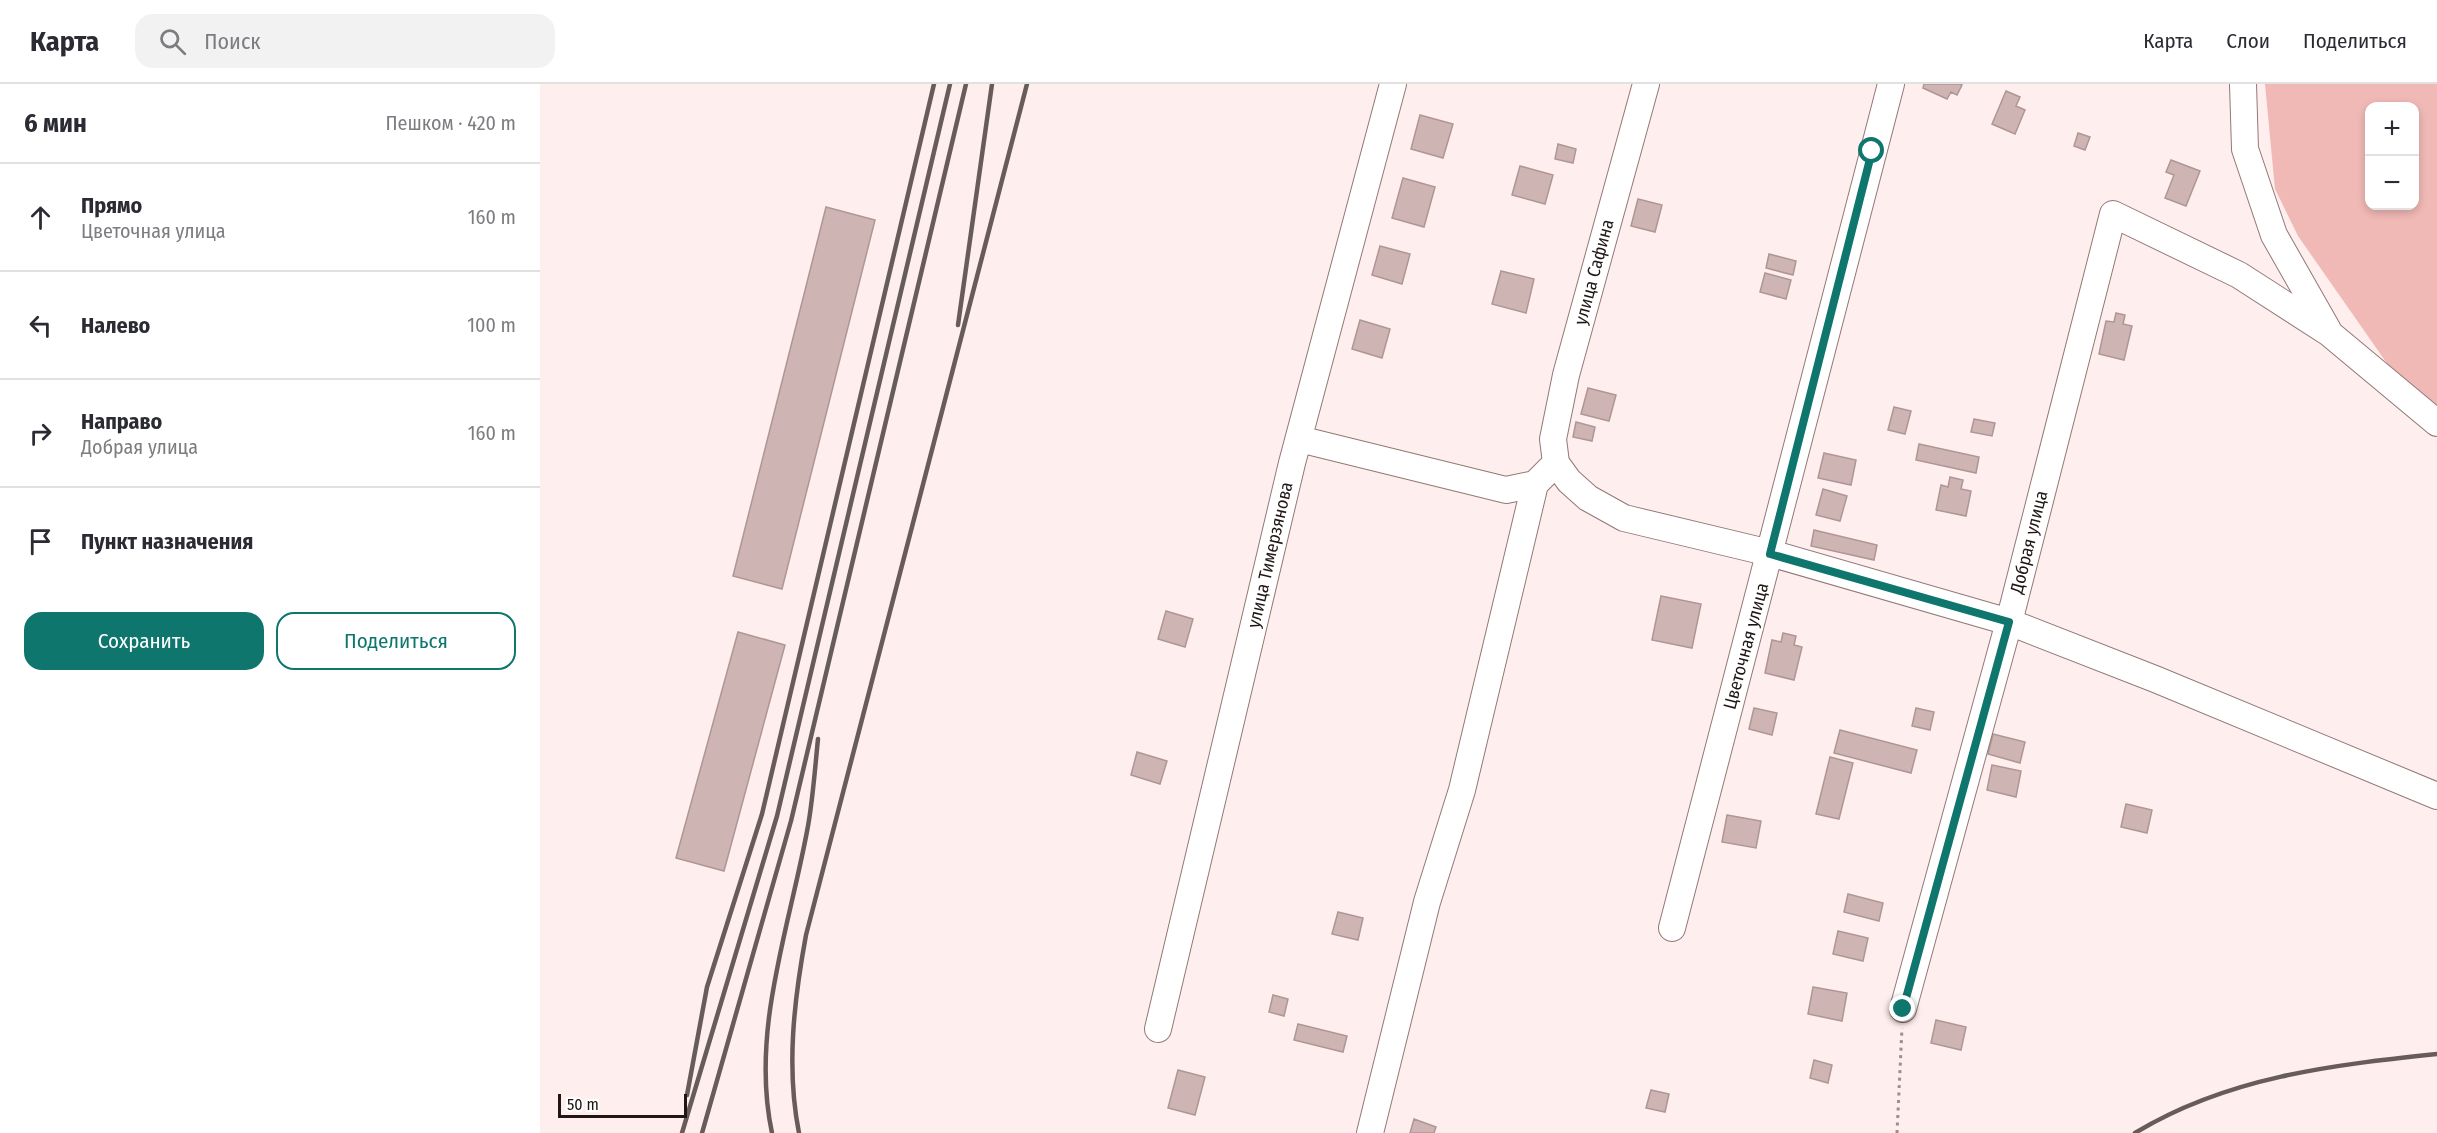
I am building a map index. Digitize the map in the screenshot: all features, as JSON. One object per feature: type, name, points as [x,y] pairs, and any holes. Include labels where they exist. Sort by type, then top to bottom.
[{"type":"street","name":"улица Тимерзянова","points":[[1158,1029],[1299,439],[1393,84]]},
{"type":"street","name":"улица Сафина","points":[[1556,463],[1553,438],[1566,375],[1646,84]]},
{"type":"street","name":"Цветочная улица","points":[[1671,928],[1891,84]]},
{"type":"street","points":[[2243,84],[2244,149],[2274,235],[2329,333],[2437,423]]},
{"type":"street","name":"Добрая улица","points":[[1903,1009],[2009,622],[2113,214],[2239,276],[2329,333]]},
{"type":"street","points":[[1299,439],[1506,490],[1535,484]]},
{"type":"street","points":[[1370,1133],[1427,902],[1462,790],[1535,484],[1556,463],[1569,481],[1588,498],[1624,518],[1770,554],[2009,622],[2155,679],[2437,796]]},
{"type":"path","points":[[1897,1133],[1903,1009]]},
{"type":"shaded area","points":[[2265,84],[2437,84],[2437,405],[2393,372],[2298,236],[2275,189]]},
{"type":"building","points":[[1924,84],[1962,85],[1957,95],[1951,92],[1947,99],[1923,88]]},
{"type":"building","points":[[2006,91],[2020,97],[2016,106],[2025,110],[2015,134],[1992,124]]},
{"type":"building","points":[[1420,115],[1453,124],[1443,158],[1411,149]]},
{"type":"building","points":[[2078,133],[2090,137],[2085,150],[2074,146]]},
{"type":"building","points":[[1558,144],[1576,149],[1573,163],[1555,159]]},
{"type":"building","points":[[2171,160],[2200,171],[2186,206],[2165,198],[2174,175],[2166,172]]},
{"type":"building","points":[[1520,166],[1553,175],[1545,204],[1512,195]]},
{"type":"building","points":[[1403,178],[1435,187],[1424,227],[1392,218]]},
{"type":"building","points":[[1638,199],[1662,205],[1655,232],[1631,226]]},
{"type":"building","points":[[826,207],[875,220],[782,589],[733,576]]},
{"type":"building","points":[[1380,246],[1410,254],[1402,284],[1372,275]]},
{"type":"building","points":[[1769,254],[1796,261],[1793,275],[1766,268]]},
{"type":"building","points":[[1501,271],[1534,279],[1526,313],[1492,304]]},
{"type":"building","points":[[1765,273],[1791,280],[1786,299],[1760,292]]},
{"type":"building","points":[[2116,313],[2125,315],[2123,324],[2132,326],[2124,360],[2099,354],[2106,321],[2114,322]]},
{"type":"building","points":[[1360,320],[1390,329],[1382,358],[1352,349]]},
{"type":"building","points":[[1588,388],[1616,395],[1609,421],[1581,414]]},
{"type":"building","points":[[1894,407],[1911,411],[1905,434],[1888,430]]},
{"type":"building","points":[[1974,419],[1995,423],[1992,436],[1971,432]]},
{"type":"building","points":[[1576,422],[1595,427],[1592,441],[1573,437]]},
{"type":"building","points":[[1919,444],[1979,457],[1976,473],[1916,460]]},
{"type":"building","points":[[1824,453],[1856,460],[1851,485],[1818,478]]},
{"type":"building","points":[[1950,477],[1963,480],[1961,489],[1971,491],[1966,516],[1936,510],[1941,485],[1948,487]]},
{"type":"building","points":[[1823,489],[1847,496],[1840,521],[1816,515]]},
{"type":"building","points":[[1814,530],[1877,545],[1874,560],[1811,546]]},
{"type":"building","points":[[1661,596],[1701,604],[1692,648],[1652,640]]},
{"type":"building","points":[[1166,611],[1193,619],[1185,647],[1158,639]]},
{"type":"building","points":[[738,632],[785,645],[724,871],[676,858]]},
{"type":"building","points":[[1783,633],[1796,636],[1794,645],[1802,647],[1794,680],[1765,673],[1772,640],[1781,642]]},
{"type":"building","points":[[1754,708],[1777,713],[1772,735],[1749,729]]},
{"type":"building","points":[[1916,708],[1934,712],[1930,730],[1912,726]]},
{"type":"building","points":[[1840,730],[1917,750],[1911,773],[1834,753]]},
{"type":"building","points":[[1993,734],[2025,742],[2020,763],[1988,754]]},
{"type":"building","points":[[1137,752],[1167,761],[1160,784],[1131,775]]},
{"type":"building","points":[[1830,757],[1853,763],[1839,819],[1816,814]]},
{"type":"building","points":[[1992,765],[2021,771],[2016,797],[1987,790]]},
{"type":"building","points":[[2126,804],[2152,810],[2147,833],[2121,827]]},
{"type":"building","points":[[1727,815],[1761,821],[1756,848],[1722,842]]},
{"type":"building","points":[[1848,894],[1883,903],[1879,921],[1844,912]]},
{"type":"building","points":[[1338,912],[1363,918],[1358,940],[1332,934]]},
{"type":"building","points":[[1838,931],[1868,938],[1863,961],[1833,954]]},
{"type":"building","points":[[1813,987],[1847,993],[1842,1021],[1808,1014]]},
{"type":"building","points":[[1273,995],[1288,999],[1284,1016],[1269,1012]]},
{"type":"building","points":[[1936,1020],[1966,1027],[1961,1050],[1931,1043]]},
{"type":"building","points":[[1298,1024],[1347,1036],[1343,1052],[1294,1040]]},
{"type":"building","points":[[1814,1060],[1832,1065],[1828,1083],[1810,1078]]},
{"type":"building","points":[[1178,1070],[1205,1077],[1195,1115],[1168,1108]]},
{"type":"building","points":[[1651,1090],[1669,1094],[1665,1112],[1646,1108]]},
{"type":"building","points":[[1414,1119],[1436,1127],[1434,1133],[1410,1133]]},
{"type":"railway","points":[[687,1095],[707,987],[762,814],[934,84]]},
{"type":"railway","points":[[682,1133],[777,816],[950,84]]},
{"type":"railway","points":[[702,1133],[791,821],[966,84]]},
{"type":"railway","points":[[958,325],[992,84]]},
{"type":"railway","points":[[799,1133],[792,1059],[795,1009],[806,935],[1027,84]]},
{"type":"railway","points":[[772,1133],[766,1095],[769,1017],[808,826],[818,739]]},
{"type":"railway","points":[[2135,1133],[2170,1114],[2243,1086],[2320,1069],[2437,1054]]},
{"type":"route","points":[[1872,151],[1770,554],[2009,622],[1903,1009]]}]
